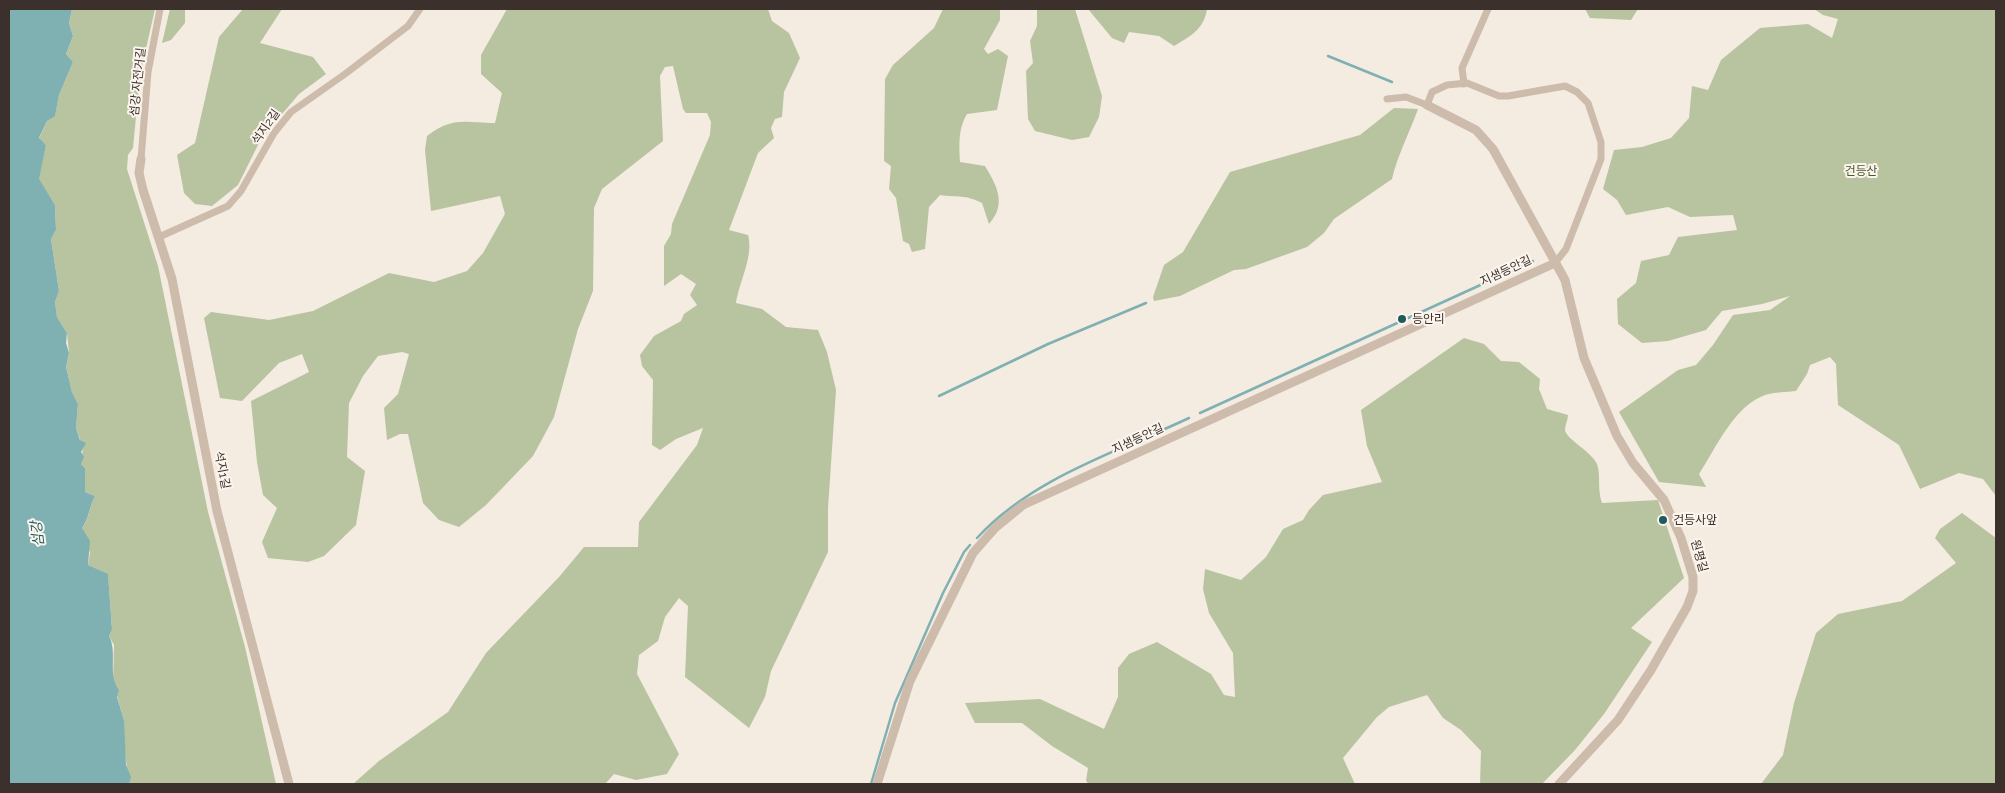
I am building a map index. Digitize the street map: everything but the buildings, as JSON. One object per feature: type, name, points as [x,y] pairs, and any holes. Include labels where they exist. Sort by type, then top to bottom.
[{"type":"street","name":"섬강 자전거길","points":[[141,159],[148,72],[160,9]]},
{"type":"street","name":"석지2길","points":[[159,237],[228,206],[241,191],[270,140],[291,112],[408,26],[420,9]]},
{"type":"street","points":[[1464,84],[1462,68],[1488,9]]},
{"type":"street","points":[[1387,99],[1406,97],[1427,105],[1476,130],[1493,149],[1555,263],[1566,249],[1601,159],[1601,142],[1588,103],[1577,92],[1565,86],[1500,96],[1464,84],[1446,85],[1432,92],[1427,105]]},
{"type":"street","name":"석지1길","points":[[141,159],[139,173],[142,190],[172,279],[219,520],[289,784]]},
{"type":"street","name":"지샘등안길","points":[[877,784],[910,682],[969,562],[995,528],[1023,506],[1555,263]]},
{"type":"street","name":"원평길","points":[[1555,263],[1564,280],[1584,358],[1617,436],[1633,463],[1664,500],[1681,538],[1693,577],[1693,591],[1687,607],[1651,670],[1618,720],[1559,784]]},
{"type":"green space","points":[[72,9],[155,9],[140,75],[133,148],[128,155],[127,169],[158,266],[208,512],[245,647],[276,784],[129,784],[123,737],[124,720],[113,682],[114,645],[109,636],[112,628],[108,575],[88,565],[90,553],[82,528],[95,496],[85,492],[85,468],[81,464],[83,447],[76,428],[78,404],[72,392],[66,367],[69,353],[67,333],[57,317],[55,302],[59,291],[51,239],[56,230],[55,205],[38,179],[46,145],[39,139],[47,121],[55,115],[59,95],[73,62],[66,54],[73,36],[69,23]]},
{"type":"green space","points":[[170,9],[185,9],[185,23],[171,40],[162,43]]},
{"type":"green space","points":[[243,9],[282,9],[260,43],[313,57],[326,74],[299,94],[261,139],[238,185],[212,206],[195,204],[184,193],[177,155],[195,143],[219,37]]},
{"type":"green space","points":[[507,9],[768,9],[772,21],[789,33],[800,58],[784,92],[782,117],[775,119],[771,128],[774,138],[758,153],[729,230],[748,235],[749,243],[748,260],[736,303],[762,309],[786,327],[818,330],[827,352],[836,390],[828,508],[828,552],[771,671],[765,697],[749,728],[685,677],[688,606],[679,598],[665,617],[658,641],[639,655],[637,674],[679,754],[667,774],[636,780],[614,774],[605,784],[353,784],[379,761],[448,712],[486,653],[559,577],[584,547],[638,547],[639,522],[697,445],[703,428],[676,439],[660,450],[652,445],[653,380],[642,366],[640,355],[654,336],[681,321],[684,314],[697,305],[690,295],[696,284],[681,274],[664,286],[664,246],[671,234],[672,224],[710,135],[711,122],[707,113],[686,113],[683,109],[673,66],[665,67],[660,76],[663,141],[602,189],[594,208],[593,291],[578,329],[554,417],[533,456],[486,505],[459,527],[439,520],[423,503],[408,434],[400,434],[387,440],[384,408],[398,394],[409,354],[402,352],[378,356],[363,376],[349,403],[347,457],[365,471],[356,525],[324,556],[308,562],[268,558],[262,542],[277,508],[263,495],[257,462],[251,401],[309,372],[302,354],[279,363],[242,401],[220,398],[204,318],[211,312],[269,320],[313,311],[389,273],[434,282],[467,271],[483,253],[505,214],[500,196],[431,211],[425,150],[427,136],[452,123],[495,123],[502,93],[481,74],[481,55]]},
{"type":"green space","points":[[943,9],[1000,9],[1000,20],[984,49],[988,54],[998,49],[1008,56],[997,110],[967,114],[962,125],[959,143],[960,162],[985,166],[996,188],[999,202],[998,209],[989,224],[982,203],[966,197],[940,195],[929,207],[925,249],[912,252],[909,244],[903,241],[896,198],[889,189],[891,166],[884,161],[885,79],[893,65],[934,28]]},
{"type":"green space","points":[[1037,9],[1075,9],[1102,96],[1099,117],[1089,137],[1072,140],[1035,131],[1028,119],[1026,71],[1033,63],[1030,41],[1037,26]]},
{"type":"green space","points":[[1088,9],[1207,9],[1200,27],[1174,46],[1159,36],[1129,32],[1124,43],[1112,38]]},
{"type":"green space","points":[[1585,9],[1638,9],[1631,20],[1590,18]]},
{"type":"green space","name":"건등산","points":[[1814,9],[1996,9],[1996,496],[1983,479],[1959,473],[1920,489],[1899,445],[1838,405],[1836,364],[1830,357],[1810,365],[1807,374],[1796,391],[1765,395],[1754,400],[1744,408],[1727,429],[1699,474],[1706,487],[1659,482],[1619,412],[1678,370],[1696,365],[1713,345],[1733,315],[1770,310],[1790,296],[1762,304],[1722,311],[1706,330],[1668,341],[1642,343],[1618,324],[1617,299],[1636,283],[1641,261],[1669,255],[1678,237],[1737,230],[1733,215],[1690,217],[1668,207],[1626,215],[1617,200],[1603,189],[1614,150],[1642,147],[1671,138],[1689,118],[1692,86],[1708,90],[1721,60],[1760,28],[1808,24],[1832,38],[1838,19],[1823,15]]},
{"type":"green space","points":[[1394,108],[1418,109],[1400,152],[1392,179],[1334,219],[1324,233],[1307,247],[1246,269],[1234,270],[1180,296],[1154,301],[1153,297],[1164,265],[1183,252],[1230,172],[1360,135]]},
{"type":"green space","points":[[1464,338],[1484,344],[1501,361],[1519,362],[1540,379],[1539,389],[1547,409],[1568,415],[1565,428],[1566,434],[1590,455],[1597,464],[1602,503],[1658,500],[1684,578],[1631,628],[1652,642],[1604,714],[1575,750],[1542,784],[1480,784],[1481,751],[1461,730],[1443,718],[1427,695],[1389,707],[1377,717],[1343,758],[1355,784],[1089,784],[1086,781],[1088,768],[1052,746],[1022,723],[975,723],[965,703],[1040,699],[1104,729],[1118,697],[1118,668],[1129,654],[1157,642],[1211,674],[1224,695],[1235,697],[1233,653],[1209,613],[1203,589],[1205,569],[1241,580],[1266,557],[1283,529],[1303,520],[1309,510],[1323,495],[1382,482],[1367,446],[1361,410]]},
{"type":"green space","points":[[1962,513],[1996,538],[1996,784],[1761,784],[1783,755],[1794,703],[1816,633],[1838,614],[1902,601],[1956,563],[1935,538],[1940,529]]},
{"type":"water","name":"섬강","points":[[9,9],[72,9],[69,23],[73,36],[66,54],[73,62],[59,95],[55,116],[47,121],[39,138],[46,145],[39,179],[55,205],[56,230],[51,239],[59,291],[55,302],[57,317],[67,333],[66,343],[69,353],[66,367],[72,392],[78,404],[76,428],[80,440],[86,443],[81,452],[84,457],[81,464],[85,468],[85,492],[95,496],[82,528],[90,541],[88,565],[108,574],[112,629],[109,636],[113,649],[115,684],[119,690],[117,697],[124,720],[126,765],[131,777],[129,784],[9,784]]},
{"type":"waterway","points":[[1328,56],[1392,82]]},
{"type":"waterway","points":[[1200,413],[1533,261]]},
{"type":"waterway","points":[[939,396],[1048,344],[1146,303]]},
{"type":"waterway","points":[[977,538],[999,517],[1049,483],[1077,468],[1189,418]]},
{"type":"waterway","points":[[871,784],[895,703],[943,593],[964,552],[970,545]]},
{"type":"place","name":"등안리","points":[[1402,319]]},
{"type":"place","name":"건등사앞","points":[[1663,520]]}]
